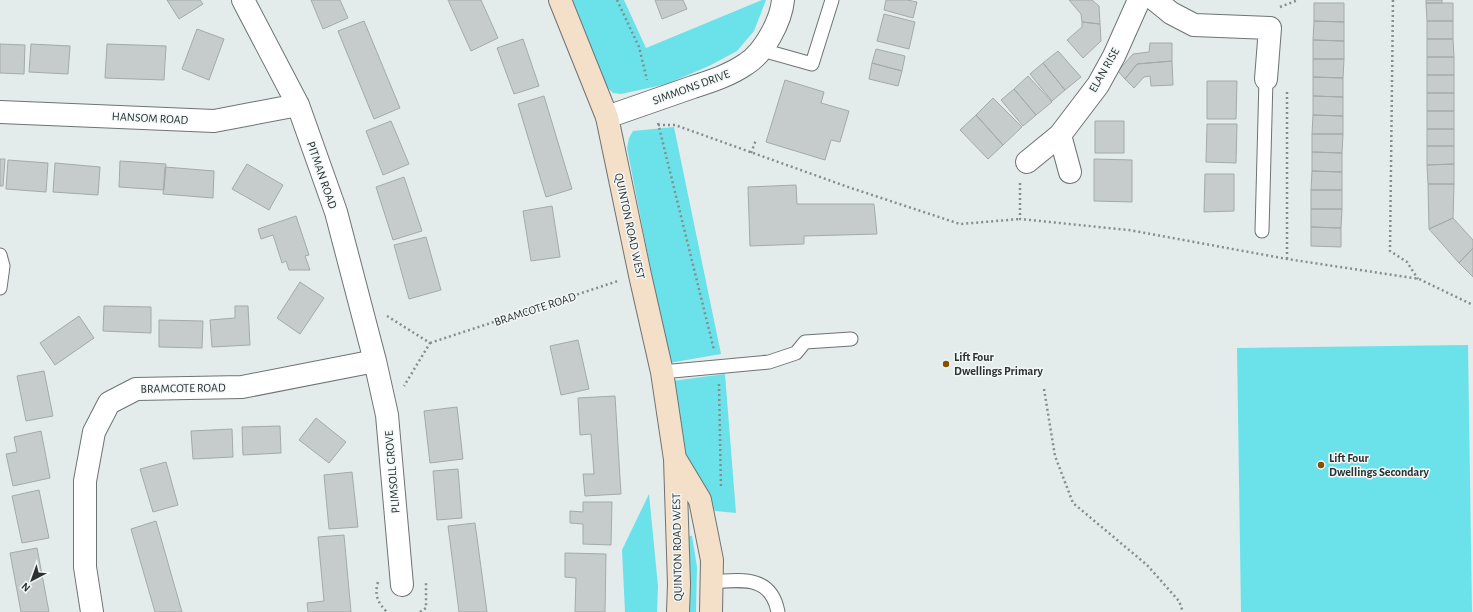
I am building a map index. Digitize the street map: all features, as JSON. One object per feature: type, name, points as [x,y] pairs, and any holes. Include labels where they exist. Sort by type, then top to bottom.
[{"type":"street","name":"PITMAN ROAD","points":[[243,0],[298,105],[336,212],[375,361]]},
{"type":"street","name":"QUINTON ROAD WEST","points":[[560,0],[607,116],[662,372],[675,459],[679,584],[678,612]]},
{"type":"street","name":"SIMMONS DRIVE","points":[[607,116],[653,102],[725,76],[747,64],[762,50],[775,27],[783,0]]},
{"type":"street","name":"ELAN RISE","points":[[1026,170],[1060,135],[1098,85],[1114,56],[1139,0]]},
{"type":"street","points":[[1155,0],[1171,13],[1194,25],[1270,28],[1266,79]]},
{"type":"street","name":"HANSOM ROAD","points":[[0,112],[214,121],[298,105]]},
{"type":"street","points":[[1060,135],[1070,172]]},
{"type":"street","name":"PLIMSOLL GROVE","points":[[375,361],[387,416],[402,585]]},
{"type":"street","name":"BRAMCOTE ROAD","points":[[92,612],[85,567],[85,481],[94,432],[109,403],[136,389],[242,387],[375,361]]},
{"type":"street","name":"QUINTON ROAD WEST","points":[[675,459],[700,500],[712,560],[711,612]]},
{"type":"lane","points":[[762,50],[812,64],[832,0]]},
{"type":"lane","points":[[1262,231],[1266,79]]},
{"type":"lane","points":[[0,255],[3,266],[0,288]]},
{"type":"lane","points":[[662,372],[769,362],[796,352],[805,342],[851,339]]},
{"type":"lane","points":[[712,582],[731,581],[762,584],[771,593],[776,602],[778,612]]},
{"type":"path","points":[[617,0],[639,47],[718,367],[721,495]]},
{"type":"path","points":[[1393,0],[1390,251],[1407,262],[1419,279]]},
{"type":"path","points":[[1266,79],[1287,78],[1287,259]]},
{"type":"path","points":[[675,125],[677,121]]},
{"type":"path","points":[[658,125],[675,125],[848,187],[960,224],[1020,219],[1128,230],[1287,259],[1419,279],[1473,305]]},
{"type":"path","points":[[751,153],[756,140]]},
{"type":"path","points":[[1020,219],[1020,184],[1026,170]]},
{"type":"path","name":"BRAMCOTE ROAD","points":[[430,343],[640,274]]},
{"type":"path","points":[[384,314],[430,343],[389,412],[390,415],[387,416]]},
{"type":"path","points":[[1044,389],[1055,456],[1073,503],[1147,565],[1179,601],[1183,612]]},
{"type":"shaded area","points":[[569,0],[624,0],[646,48],[762,0],[766,0],[754,31],[737,51],[711,65],[667,84],[621,94],[613,93],[607,87]]},
{"type":"shaded area","points":[[674,127],[721,354],[669,363],[627,148],[629,138],[633,131]]},
{"type":"shaded area","name":"Lift Four Dwellings Secondary","points":[[1468,345],[1472,612],[1241,612],[1237,348]]},
{"type":"shaded area","points":[[725,374],[736,513],[715,511],[683,449],[672,381]]},
{"type":"shaded area","points":[[649,494],[658,586],[657,612],[625,612],[622,550]]},
{"type":"shaded area","points":[[685,535],[692,536],[697,567],[696,612],[684,612]]},
{"type":"building","points":[[167,0],[200,0],[203,4],[179,19]]},
{"type":"building","points":[[311,0],[340,0],[348,18],[323,29]]},
{"type":"building","points":[[448,0],[481,0],[498,38],[471,51]]},
{"type":"building","points":[[655,0],[683,0],[687,9],[662,19]]},
{"type":"building","points":[[886,0],[907,0],[917,2],[913,18],[884,10]]},
{"type":"building","points":[[1069,0],[1092,0],[1099,6],[1100,24],[1082,22],[1081,14]]},
{"type":"building","points":[[1426,0],[1442,0],[1442,3],[1426,3]]},
{"type":"building","points":[[1314,3],[1344,3],[1344,22],[1314,21]]},
{"type":"building","points":[[1426,3],[1453,3],[1453,21],[1427,21]]},
{"type":"building","points":[[884,14],[915,22],[909,49],[877,41]]},
{"type":"building","points":[[364,21],[400,108],[374,119],[338,31]]},
{"type":"building","points":[[1314,21],[1344,22],[1344,41],[1313,40]]},
{"type":"building","points":[[1427,21],[1453,21],[1453,39],[1427,39]]},
{"type":"building","points":[[1082,22],[1100,24],[1101,41],[1083,58],[1067,40],[1082,27]]},
{"type":"building","points":[[197,29],[224,39],[209,80],[182,69]]},
{"type":"building","points":[[523,39],[539,86],[514,94],[497,48]]},
{"type":"building","points":[[1427,39],[1453,39],[1454,57],[1427,57]]},
{"type":"building","points":[[1313,40],[1344,41],[1344,59],[1313,59]]},
{"type":"building","points":[[1150,43],[1172,43],[1172,61],[1137,64],[1125,79],[1118,71],[1133,54],[1149,52]]},
{"type":"building","points":[[0,44],[25,45],[24,74],[0,73]]},
{"type":"building","points":[[31,44],[70,46],[68,74],[29,72]]},
{"type":"building","points":[[107,44],[166,46],[164,80],[105,78]]},
{"type":"building","points":[[876,49],[905,56],[902,71],[872,63]]},
{"type":"building","points":[[1058,51],[1081,77],[1065,90],[1043,63]]},
{"type":"building","points":[[1427,57],[1454,57],[1454,75],[1427,75]]},
{"type":"building","points":[[1313,59],[1344,59],[1343,78],[1313,77]]},
{"type":"building","points":[[1172,61],[1173,85],[1151,86],[1150,76],[1144,77],[1134,88],[1125,79],[1137,64]]},
{"type":"building","points":[[872,63],[902,71],[898,86],[869,79]]},
{"type":"building","points":[[1043,63],[1065,90],[1052,101],[1030,74]]},
{"type":"building","points":[[1427,75],[1454,75],[1454,93],[1427,93]]},
{"type":"building","points":[[1028,76],[1052,102],[1036,115],[1014,89]]},
{"type":"building","points":[[1313,77],[1343,78],[1343,97],[1313,96]]},
{"type":"building","points":[[785,80],[824,92],[821,103],[849,111],[840,142],[831,140],[825,160],[766,142]]},
{"type":"building","points":[[1207,81],[1237,81],[1236,119],[1207,119]]},
{"type":"building","points":[[1014,89],[1036,115],[1023,126],[1001,100]]},
{"type":"building","points":[[1427,93],[1454,93],[1454,111],[1427,111]]},
{"type":"building","points":[[544,96],[572,189],[546,197],[518,104]]},
{"type":"building","points":[[1313,96],[1343,97],[1343,116],[1313,115]]},
{"type":"building","points":[[993,98],[1022,127],[1003,145],[976,115]]},
{"type":"building","points":[[1427,111],[1454,111],[1454,129],[1427,129]]},
{"type":"building","points":[[976,115],[1003,145],[988,159],[960,130]]},
{"type":"building","points":[[1313,115],[1343,116],[1343,134],[1312,134]]},
{"type":"building","points":[[391,121],[409,164],[383,175],[366,131]]},
{"type":"building","points":[[1095,121],[1124,121],[1124,153],[1095,153]]},
{"type":"building","points":[[1207,124],[1237,124],[1236,163],[1206,162]]},
{"type":"building","points":[[1427,129],[1454,129],[1454,146],[1427,146]]},
{"type":"building","points":[[1312,134],[1343,134],[1342,153],[1312,152]]},
{"type":"building","points":[[1427,146],[1454,146],[1454,164],[1427,165]]},
{"type":"building","points":[[1312,152],[1342,153],[1342,172],[1312,171]]},
{"type":"building","points":[[0,159],[5,159],[3,186],[0,186]]},
{"type":"building","points":[[1094,159],[1132,160],[1132,202],[1094,201]]},
{"type":"building","points":[[8,160],[48,163],[46,192],[6,189]]},
{"type":"building","points":[[120,161],[166,164],[164,190],[119,187]]},
{"type":"building","points":[[55,163],[100,167],[98,195],[53,192]]},
{"type":"building","points":[[247,164],[283,185],[269,210],[232,189]]},
{"type":"building","points":[[1454,164],[1454,184],[1428,184],[1427,165]]},
{"type":"building","points":[[165,167],[214,171],[213,198],[163,194]]},
{"type":"building","points":[[1312,171],[1342,172],[1342,190],[1311,190]]},
{"type":"building","points":[[1205,174],[1234,174],[1234,211],[1204,212]]},
{"type":"building","points":[[404,177],[422,231],[393,240],[376,187]]},
{"type":"building","points":[[1428,184],[1454,184],[1453,218],[1429,229]]},
{"type":"building","points":[[796,185],[797,204],[874,204],[877,234],[804,236],[804,244],[750,246],[748,187]]},
{"type":"building","points":[[1311,190],[1342,190],[1342,209],[1311,209]]},
{"type":"building","points":[[552,206],[560,257],[531,261],[523,211]]},
{"type":"building","points":[[1311,209],[1342,209],[1341,228],[1311,227]]},
{"type":"building","points":[[296,216],[309,255],[305,256],[310,270],[289,270],[286,261],[282,263],[273,235],[261,239],[258,229]]},
{"type":"building","points":[[1453,218],[1473,240],[1473,248],[1459,263],[1429,229]]},
{"type":"building","points":[[1311,227],[1341,228],[1341,247],[1311,246]]},
{"type":"building","points":[[426,237],[441,290],[409,299],[394,245]]},
{"type":"building","points":[[1473,248],[1473,277],[1459,263]]},
{"type":"building","points":[[300,282],[324,298],[300,334],[277,318]]},
{"type":"building","points":[[104,306],[151,307],[151,333],[103,331]]},
{"type":"building","points":[[235,306],[248,306],[250,345],[212,347],[210,320],[235,318]]},
{"type":"building","points":[[79,316],[94,338],[55,365],[40,343]]},
{"type":"building","points":[[159,320],[203,321],[202,348],[159,347]]},
{"type":"building","points":[[578,340],[589,389],[561,395],[550,346]]},
{"type":"building","points":[[44,371],[53,416],[26,421],[17,376]]},
{"type":"building","points":[[615,396],[621,494],[585,496],[583,474],[594,474],[591,434],[580,435],[578,398]]},
{"type":"building","points":[[457,407],[463,459],[430,463],[424,411]]},
{"type":"building","points":[[316,418],[346,442],[329,463],[299,440]]},
{"type":"building","points":[[280,426],[281,453],[243,455],[242,427]]},
{"type":"building","points":[[232,429],[233,457],[193,459],[191,431]]},
{"type":"building","points":[[41,431],[50,478],[13,486],[6,454],[17,452],[14,437]]},
{"type":"building","points":[[166,462],[178,505],[153,512],[140,469]]},
{"type":"building","points":[[458,469],[462,518],[437,520],[433,471]]},
{"type":"building","points":[[352,472],[358,527],[329,529],[324,475]]},
{"type":"building","points":[[39,490],[49,538],[22,543],[12,496]]},
{"type":"building","points":[[583,502],[612,502],[611,545],[583,544],[583,524],[570,523],[570,511],[583,512]]},
{"type":"building","points":[[156,521],[182,612],[155,612],[131,529]]},
{"type":"building","points":[[475,523],[487,612],[459,612],[448,526]]},
{"type":"building","points":[[344,535],[351,612],[308,612],[307,603],[324,601],[318,537]]},
{"type":"building","points":[[37,548],[49,612],[21,612],[10,553]]},
{"type":"building","points":[[565,553],[606,554],[605,612],[575,612],[576,578],[565,577]]},
{"type":"place","name":"Lift Four Dwellings Primary","points":[[946,364]]},
{"type":"place","name":"Lift Four Dwellings Secondary","points":[[1321,465]]}]
